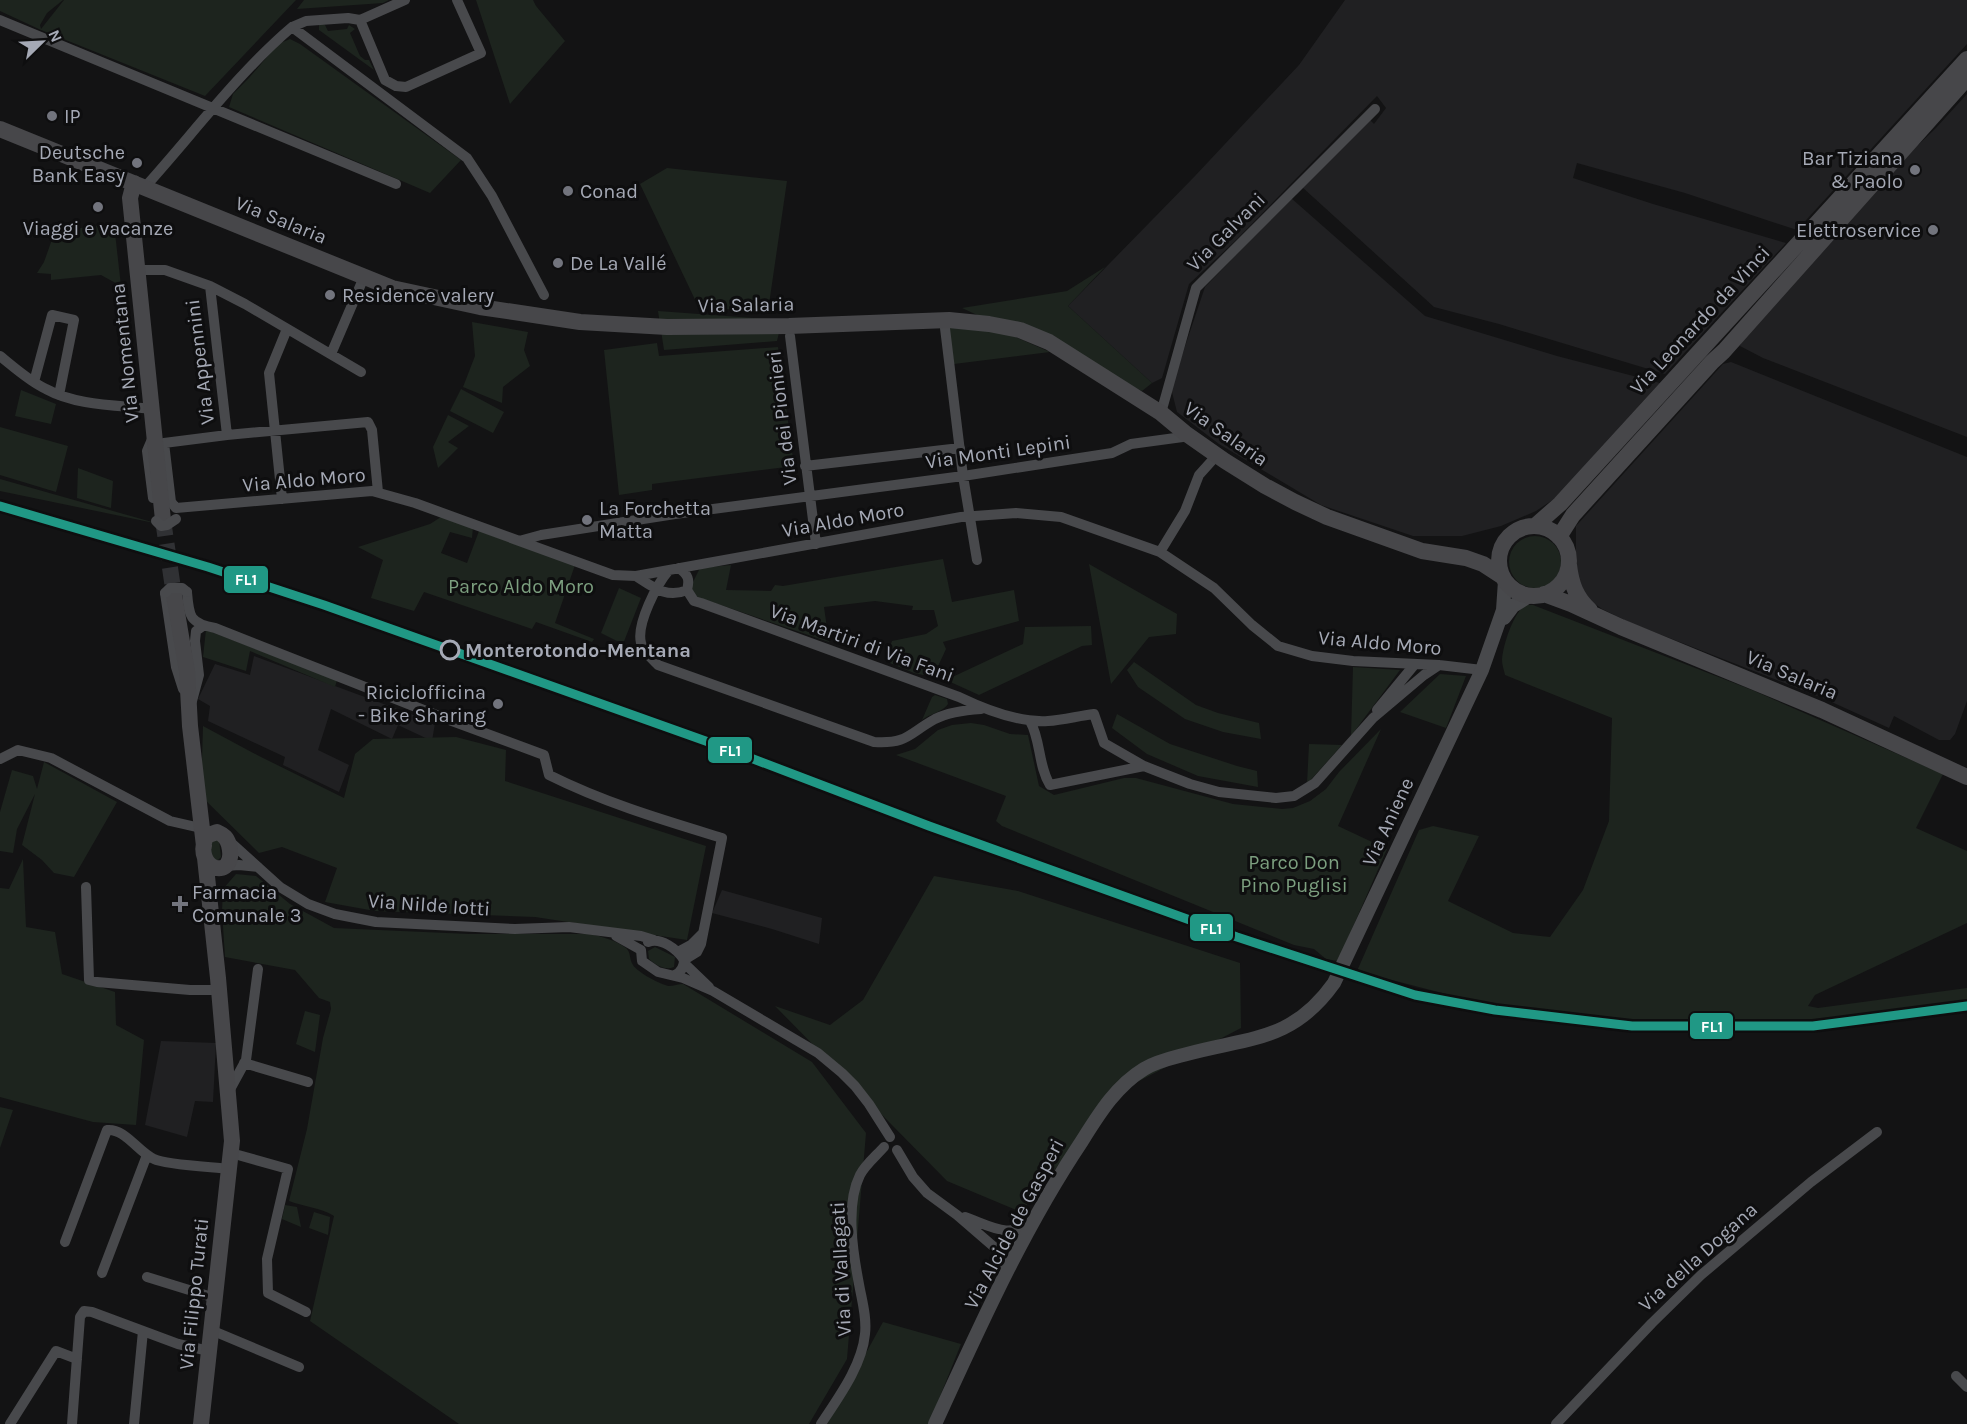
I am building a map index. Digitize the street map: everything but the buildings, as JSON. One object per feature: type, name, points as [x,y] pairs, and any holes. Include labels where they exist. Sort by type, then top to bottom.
[{"type":"main road","name":"Via Leonardo da Vinci","points":[[1535,526],[1560,504],[1967,59]]},
{"type":"main road","name":"Via Leonardo da Vinci","points":[[1559,537],[1573,515],[1724,351],[1967,78]]},
{"type":"main road","name":"Via Salaria","points":[[0,129],[392,288],[480,307],[580,322],[667,327],[789,326],[944,320],[989,324],[1020,330],[1049,342],[1161,413],[1190,436],[1264,486],[1328,517],[1422,551],[1466,558],[1494,569],[1512,588],[1571,604],[1822,710],[1967,777]]},
{"type":"main road","name":"Via Nomentana","points":[[140,185],[130,198],[152,409],[159,439],[165,520]]},
{"type":"main road","points":[[1535,526],[1544,527],[1559,537]]},
{"type":"main road","name":"Via Salaria","points":[[1466,558],[1488,551],[1504,542],[1512,533],[1535,526]]},
{"type":"main road","name":"Via Salaria","points":[[1559,537],[1565,545],[1576,593],[1583,604],[1598,616]]},
{"type":"main road","points":[[1504,542],[1499,565],[1504,579]]},
{"type":"main road","points":[[1537,595],[1554,590],[1561,583],[1569,565]]},
{"type":"main road","points":[[175,593],[186,665],[198,799],[217,833],[207,836],[204,852],[210,866],[215,869],[224,868]]},
{"type":"main road","name":"Via Filippo Turati","points":[[210,914],[214,888],[230,854],[217,833]]},
{"type":"main road","name":"Via Filippo Turati","points":[[201,1424],[232,1141],[204,852]]},
{"type":"street","points":[[140,185],[275,41],[292,27],[306,21],[348,18],[360,20],[405,0]]},
{"type":"street","points":[[360,20],[385,80],[396,86],[406,87],[481,53],[457,0]]},
{"type":"street","points":[[0,20],[396,184]]},
{"type":"street","points":[[292,27],[467,158],[492,196],[544,295]]},
{"type":"street","name":"Via Galvani","points":[[1161,413],[1196,288],[1375,109]]},
{"type":"street","points":[[137,270],[165,270],[210,286],[361,372]]},
{"type":"street","points":[[331,354],[364,277]]},
{"type":"street","name":"Via Appennini","points":[[210,286],[227,435]]},
{"type":"street","points":[[34,382],[52,315],[74,320],[59,394]]},
{"type":"street","points":[[944,320],[963,476],[977,560]]},
{"type":"street","points":[[282,499],[268,373],[287,329]]},
{"type":"street","name":"Via dei Pionieri","points":[[790,336],[809,496]]},
{"type":"street","points":[[0,356],[48,391],[81,402],[152,409]]},
{"type":"street","points":[[185,508],[176,508],[171,502],[159,439],[368,422],[372,430],[378,492]]},
{"type":"street","name":"Via Monti Lepini","points":[[519,541],[619,522],[963,476],[1112,453],[1131,444],[1190,436]]},
{"type":"street","points":[[805,466],[960,448]]},
{"type":"street","points":[[1160,552],[1185,512],[1199,475],[1217,455]]},
{"type":"street","name":"Via Aldo Moro","points":[[185,508],[372,490],[415,503],[613,575],[636,576],[970,517],[1016,513],[1061,517],[1160,552],[1214,588],[1252,625],[1278,646],[1312,656],[1353,661],[1439,665],[1482,670]]},
{"type":"street","points":[[809,496],[816,544]]},
{"type":"street","points":[[165,520],[185,508]]},
{"type":"street","points":[[636,576],[656,589],[677,595],[688,586],[693,574],[703,563]]},
{"type":"street","points":[[674,569],[656,589],[642,623],[640,642],[647,654],[658,665],[874,742],[891,743],[904,740],[937,718],[960,711],[984,709]]},
{"type":"street","name":"Via Martiri di Via Fani","points":[[674,569],[687,574],[688,586],[694,601],[959,697],[984,709],[1030,721],[1094,714],[1104,743],[1144,766],[1190,784],[1219,792],[1276,798],[1294,796],[1315,783],[1372,718]]},
{"type":"street","name":"Via Aniene","points":[[1261,1038],[1293,1024],[1323,998],[1334,983],[1482,670],[1505,602],[1504,579]]},
{"type":"street","points":[[175,593],[192,619],[203,626],[215,628],[544,755],[549,775],[583,792],[722,838],[702,933],[691,945],[682,959],[679,973],[675,975]]},
{"type":"street","name":"Via Aniene","points":[[1499,625],[1512,606],[1537,595]]},
{"type":"street","points":[[189,709],[199,675],[196,631],[203,626]]},
{"type":"street","points":[[1372,718],[1378,707],[1415,664]]},
{"type":"street","points":[[1372,718],[1439,665]]},
{"type":"street","points":[[1030,721],[1034,728],[1045,777],[1050,785],[1144,766]]},
{"type":"street","points":[[0,759],[18,750],[51,758],[170,821],[217,833]]},
{"type":"street","name":"Via Nilde Iotti","points":[[217,833],[280,887],[308,904],[335,914],[376,922],[515,929],[569,927],[641,936],[654,940]]},
{"type":"street","points":[[224,868],[239,865],[258,867]]},
{"type":"street","points":[[86,887],[89,980],[190,990],[219,990]]},
{"type":"street","name":"Via Nilde Iotti","points":[[611,933],[641,950],[642,961],[649,968],[667,975],[675,975],[713,992],[828,1061],[861,1095],[890,1137]]},
{"type":"street","points":[[641,950],[644,945],[654,940],[671,947],[682,959]]},
{"type":"street","name":"Via Nilde Iotti","points":[[682,959],[713,992]]},
{"type":"street","points":[[228,1093],[244,1062],[258,969]]},
{"type":"street","name":"Via Alcide de Gasperi","points":[[935,1424],[1034,1220],[1057,1179],[1102,1109],[1134,1076],[1147,1067],[1166,1059],[1261,1038]]},
{"type":"street","points":[[244,1062],[309,1082]]},
{"type":"street","points":[[65,1242],[107,1130],[114,1129],[121,1133],[156,1161],[230,1161],[288,1169],[267,1259],[268,1293],[306,1312]]},
{"type":"street","name":"Via della Dogana","points":[[1556,1424],[1701,1275],[1811,1182],[1877,1132]]},
{"type":"street","points":[[897,1150],[889,1152],[884,1147],[884,1140],[894,1137],[898,1141],[897,1150],[912,1177],[922,1188],[1001,1253],[1006,1276]]},
{"type":"street","name":"Via di Vallagati","points":[[821,1424],[854,1369],[864,1342],[866,1320],[854,1250],[852,1203],[860,1175],[884,1147]]},
{"type":"street","points":[[102,1273],[147,1155]]},
{"type":"street","points":[[957,1215],[1011,1232],[1023,1228],[1034,1220]]},
{"type":"street","points":[[1001,1253],[1019,1249],[1011,1232]]},
{"type":"street","points":[[147,1277],[215,1299]]},
{"type":"street","points":[[72,1424],[80,1317],[84,1311],[178,1344],[209,1351]]},
{"type":"street","points":[[211,1330],[299,1366]]},
{"type":"street","points":[[134,1424],[142,1331]]},
{"type":"street","points":[[10,1424],[56,1351],[77,1359]]},
{"type":"street","points":[[1956,1376],[1967,1386]]},
{"type":"shaded area","points":[[1345,0],[1967,0],[1967,44],[1797,230],[1685,193],[1577,163],[1573,178],[1786,243],[1665,374],[1434,307],[1302,187],[1370,120],[1374,124],[1386,108],[1377,96],[1234,242],[1189,284],[1162,378],[1152,383],[1068,306],[1299,65]]},
{"type":"shaded area","points":[[1967,94],[1967,437],[1763,358],[1740,346],[1741,341],[1916,147]]},
{"type":"shaded area","points":[[1291,198],[1425,316],[1557,356],[1660,383],[1560,495],[1536,511],[1501,526],[1462,536],[1413,536],[1321,505],[1219,444],[1177,412],[1171,388],[1205,287]]},
{"type":"shaded area","points":[[1731,362],[1967,457],[1967,701],[1955,734],[1950,740],[1939,740],[1894,716],[1889,728],[1825,699],[1631,623],[1602,609],[1583,595],[1576,574],[1576,526],[1723,364]]},
{"type":"shaded area","points":[[254,656],[435,723],[432,741],[398,725],[392,739],[331,709],[318,750],[349,765],[339,792],[283,765],[285,757],[208,721],[210,706],[198,699],[215,664],[250,675]]},
{"type":"shaded area","points":[[722,890],[822,918],[819,944],[712,913]]},
{"type":"shaded area","points":[[161,1041],[216,1043],[213,1102],[195,1101],[187,1137],[145,1125]]},
{"type":"green space","points":[[0,0],[63,0],[47,13],[40,25],[41,29],[64,0],[296,0],[205,96],[41,30],[0,11]]},
{"type":"green space","points":[[304,0],[389,0],[383,3],[297,9]]},
{"type":"green space","points":[[476,0],[533,0],[565,41],[510,104]]},
{"type":"green space","points":[[319,23],[325,25],[328,31],[347,29],[349,25],[355,29],[350,33],[360,56],[369,60],[374,70],[319,30]]},
{"type":"green space","points":[[290,39],[461,160],[430,193],[229,107],[233,94],[278,44]]},
{"type":"green space","points":[[667,168],[787,181],[768,311],[699,308],[640,184]]},
{"type":"green space","points":[[114,224],[121,286],[101,275],[51,280],[51,274],[37,273],[44,262],[55,231]]},
{"type":"green space","points":[[1105,267],[1068,306],[1152,383],[1142,391],[962,308],[1067,291]]},
{"type":"green space","points":[[658,311],[782,320],[777,341],[664,350]]},
{"type":"green space","points":[[472,322],[528,332],[524,350],[530,366],[503,387],[502,403],[463,387],[475,356]]},
{"type":"green space","points":[[948,324],[1004,332],[1050,352],[954,364]]},
{"type":"green space","points":[[657,343],[659,356],[778,347],[794,466],[652,484],[652,490],[619,495],[604,350]]},
{"type":"green space","points":[[461,389],[504,412],[493,433],[450,411]]},
{"type":"green space","points":[[21,390],[56,404],[51,424],[15,416]]},
{"type":"green space","points":[[448,415],[469,426],[448,442],[458,448],[438,468],[433,447]]},
{"type":"green space","points":[[0,427],[68,446],[56,492],[0,475]]},
{"type":"green space","points":[[78,468],[113,481],[111,508],[77,498]]},
{"type":"green space","points":[[0,479],[159,524],[0,491]]},
{"type":"green space","name":"Parco Aldo Moro","points":[[441,517],[473,527],[472,538],[450,532],[441,553],[467,563],[479,531],[575,565],[555,623],[594,639],[592,642],[536,622],[532,629],[424,592],[414,611],[371,598],[383,560],[358,547],[430,524]]},
{"type":"green space","points":[[1530,536],[1540,536],[1554,543],[1561,562],[1554,581],[1540,588],[1530,588],[1520,584],[1513,577],[1509,567],[1509,557],[1513,547],[1520,540]]},
{"type":"green space","points":[[943,559],[952,602],[1014,590],[1019,621],[943,642],[946,649],[933,677],[914,673],[885,661],[892,641],[926,634],[938,626],[934,610],[912,610],[913,606],[875,601],[824,607],[829,642],[697,597],[689,590],[700,568],[731,565],[726,590],[771,591],[775,585],[783,586]]},
{"type":"green space","points":[[1089,564],[1177,614],[1176,634],[1149,637],[1111,684]]},
{"type":"green space","points":[[619,588],[641,598],[623,644],[601,633]]},
{"type":"green space","points":[[1525,605],[1533,605],[1752,690],[1943,774],[1916,828],[1967,851],[1967,923],[1815,995],[1808,1006],[1818,1008],[1967,988],[1967,1002],[1818,1020],[1736,1023],[1615,1019],[1477,1002],[1357,971],[1419,830],[1433,826],[1479,836],[1448,901],[1513,933],[1550,937],[1583,890],[1609,821],[1612,718],[1505,675],[1502,660],[1504,646],[1516,615]]},
{"type":"green space","points":[[1091,626],[1092,645],[1082,646],[979,695],[946,680],[1023,644],[1025,627]]},
{"type":"green space","points":[[206,630],[337,680],[335,687],[250,651],[246,671],[203,657]]},
{"type":"green space","points":[[1134,662],[1196,705],[1259,723],[1261,739],[1223,732],[1185,719],[1138,687],[1127,670]]},
{"type":"green space","points":[[1353,667],[1400,670],[1351,736]]},
{"type":"green space","points":[[1440,674],[1466,676],[1446,728],[1400,712]]},
{"type":"green space","points":[[935,695],[947,699],[948,704],[922,720],[932,697]]},
{"type":"green space","points":[[1117,714],[1170,744],[1257,771],[1258,787],[1198,776],[1147,754],[1112,728]]},
{"type":"green space","name":"Parco Don Pino Puglisi","points":[[971,723],[1010,734],[1028,735],[1039,786],[1054,795],[1124,778],[1136,778],[1233,804],[1282,809],[1293,808],[1310,801],[1326,789],[1339,772],[1381,729],[1338,826],[1387,849],[1338,961],[1326,959],[1314,949],[1294,945],[1002,826],[996,821],[1006,796],[896,755],[915,749],[938,730],[952,725]]},
{"type":"green space","points":[[203,726],[344,798],[355,754],[373,739],[456,737],[506,750],[505,781],[706,846],[687,940],[535,917],[375,911],[325,902],[337,868],[282,847],[259,853],[201,796]]},
{"type":"green space","points":[[1309,744],[1342,745],[1307,784]]},
{"type":"green space","points":[[44,762],[117,802],[74,877],[54,873],[42,860],[22,845],[35,794],[17,829],[13,853],[0,851],[0,812],[12,770],[33,776],[37,789]]},
{"type":"green space","points":[[211,839],[219,840],[221,857],[217,861],[210,858]]},
{"type":"green space","points":[[23,859],[26,927],[55,932],[62,974],[115,992],[116,1025],[144,1040],[136,1125],[93,1122],[0,1097],[0,888],[9,889]]},
{"type":"green space","points":[[236,874],[256,876],[290,904],[334,928],[469,934],[590,934],[604,938],[626,948],[633,965],[650,978],[669,986],[683,984],[812,1062],[866,1133],[847,1359],[809,1424],[459,1424],[310,1321],[334,1216],[289,1201],[307,1129],[323,1038],[331,1009],[330,1002],[319,998],[295,970],[225,957],[223,889]]},
{"type":"green space","points":[[934,876],[1018,891],[1240,963],[1241,1028],[1116,1093],[1021,1212],[947,1181],[775,1006],[830,1025],[863,1000]]},
{"type":"green space","points":[[655,947],[675,957],[674,967],[664,968],[649,959],[648,951]]},
{"type":"green space","points":[[305,1011],[320,1015],[315,1052],[296,1044]]},
{"type":"green space","points":[[0,1107],[13,1110],[0,1148]]},
{"type":"green space","points":[[285,1205],[297,1207],[301,1227],[282,1219]]},
{"type":"green space","points":[[314,1212],[330,1217],[328,1235],[309,1228]]},
{"type":"green space","points":[[883,1322],[961,1344],[929,1424],[827,1424]]},
{"type":"tunnel","points":[[163,520],[174,595]]},
{"type":"transit line","name":"FL1","points":[[0,506],[208,567],[324,605],[714,744],[929,826],[1237,937],[1415,995],[1495,1010],[1632,1026],[1813,1026],[1967,1006]]},
{"type":"place","name":"IP","points":[[52,116]]},
{"type":"place","name":"Deutsche Bank Easy","points":[[137,163]]},
{"type":"place","name":"Bar Tiziana & Paolo","points":[[1915,170]]},
{"type":"place","name":"Conad","points":[[568,191]]},
{"type":"place","name":"Viaggi e vacanze","points":[[98,207]]},
{"type":"place","name":"Elettroservice","points":[[1933,230]]},
{"type":"place","name":"De La Vallé","points":[[558,263]]},
{"type":"place","name":"Residence valery","points":[[330,295]]},
{"type":"place","name":"La Forchetta Matta","points":[[587,520]]},
{"type":"place","name":"Monterotondo-Mentana","points":[[450,650]]},
{"type":"place","name":"Riciclofficina - Bike Sharing","points":[[498,704]]},
{"type":"place","name":"Farmacia Comunale 3","points":[[180,904]]}]
